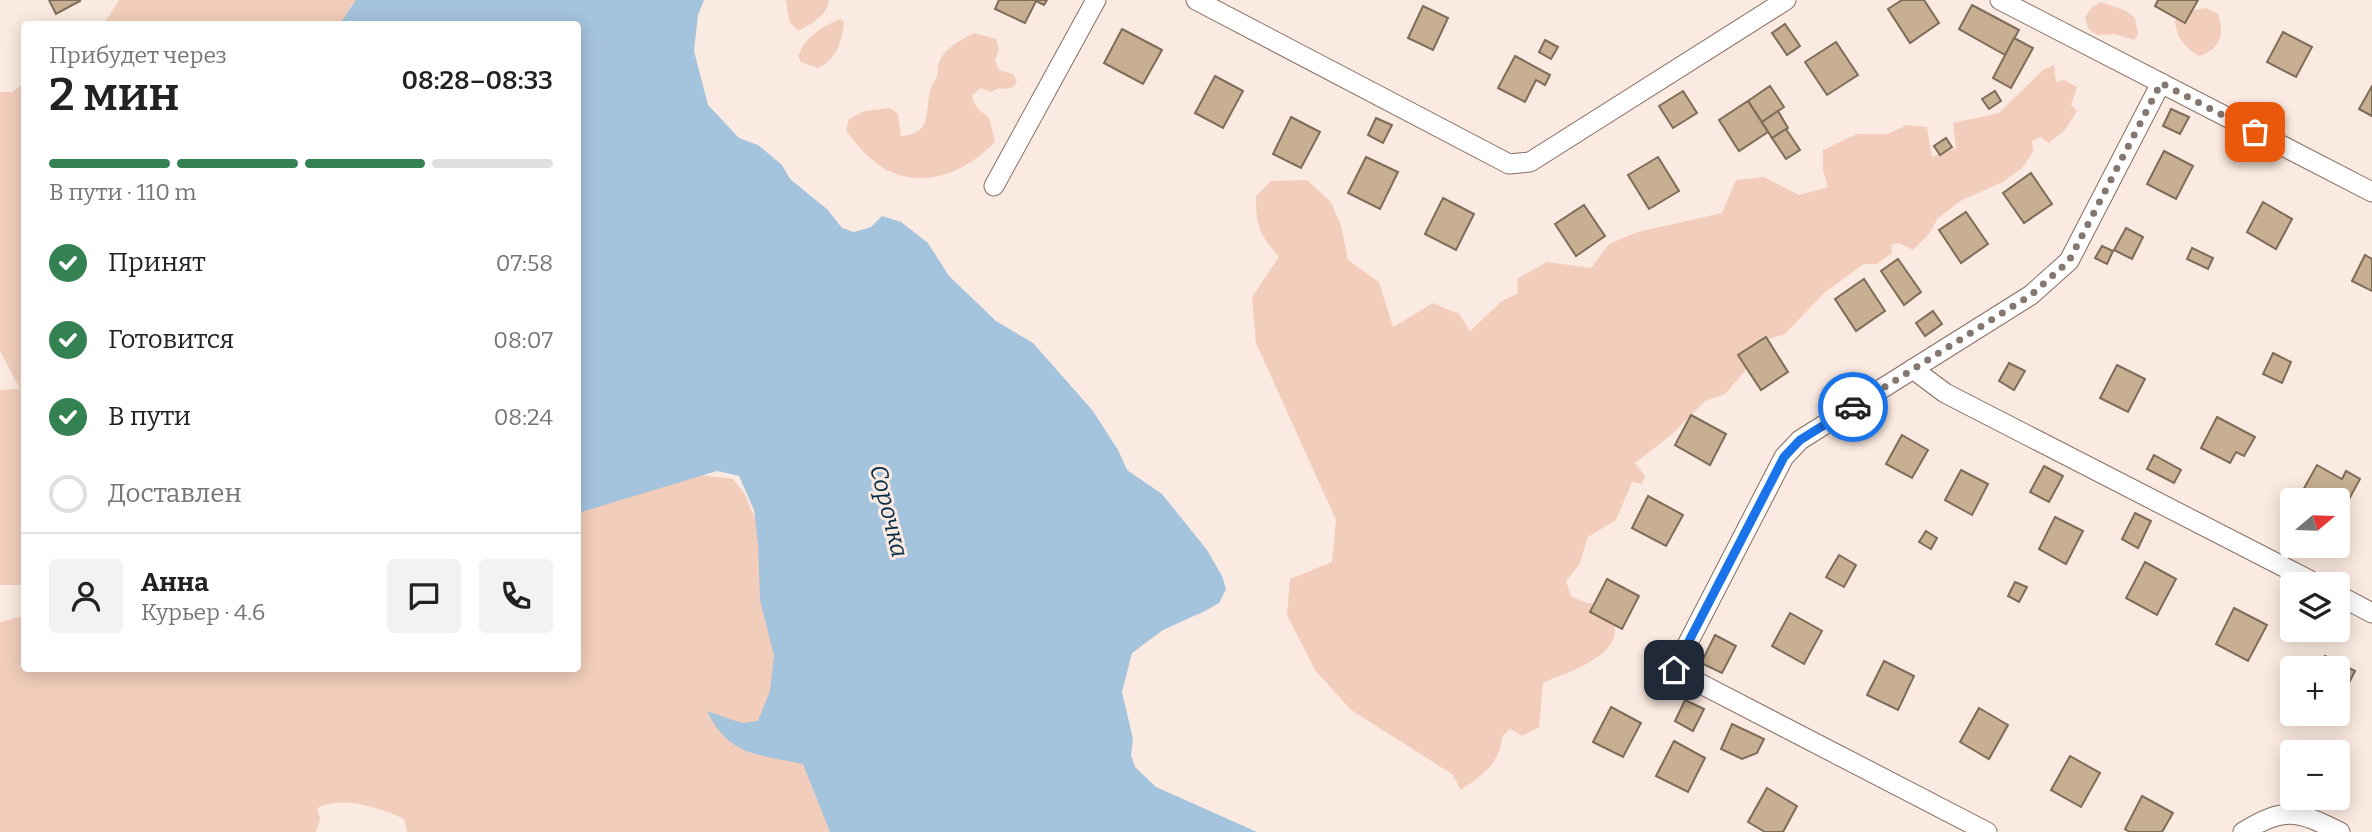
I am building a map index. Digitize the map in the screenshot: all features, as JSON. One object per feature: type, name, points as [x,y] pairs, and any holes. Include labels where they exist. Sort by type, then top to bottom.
[{"type":"street","points":[[994,186],[1096,0]]},
{"type":"street","points":[[1196,0],[1510,164],[1530,162],[1786,0]]},
{"type":"street","points":[[2000,0],[2372,192]]},
{"type":"street","points":[[1987,832],[1674,670],[1784,457],[1800,440],[2031,295],[2069,261],[2161,83]]},
{"type":"street","points":[[1913,369],[1945,393],[2294,572]]},
{"type":"street","points":[[2350,601],[2372,613]]},
{"type":"street","points":[[2243,832],[2280,814],[2297,814],[2340,832]]},
{"type":"shaded area","points":[[119,0],[367,0],[354,21],[106,21]]},
{"type":"shaded area","points":[[786,0],[829,0],[822,15],[798,31],[789,21]]},
{"type":"shaded area","points":[[2101,2],[2126,11],[2135,18],[2138,35],[2134,40],[2115,34],[2098,35],[2089,30],[2085,18],[2091,8]]},
{"type":"shaded area","points":[[2206,8],[2218,14],[2221,34],[2212,50],[2199,56],[2182,42],[2175,21],[2184,12]]},
{"type":"shaded area","points":[[841,19],[844,22],[842,36],[830,60],[818,68],[801,62],[798,56],[810,37]]},
{"type":"shaded area","points":[[974,33],[996,39],[999,49],[995,60],[999,70],[1013,74],[1017,82],[1013,87],[990,92],[981,88],[972,95],[978,108],[989,117],[995,142],[966,165],[933,177],[900,175],[884,168],[865,153],[846,131],[849,119],[865,111],[890,108],[898,114],[901,136],[918,131],[925,121],[930,91],[940,60],[950,47]]},
{"type":"shaded area","points":[[2054,65],[2056,82],[2064,80],[2077,87],[2071,105],[2077,111],[2065,130],[2049,143],[2040,137],[2032,141],[2033,152],[2023,167],[2003,182],[1962,200],[1938,218],[1929,234],[1913,250],[1899,243],[1891,245],[1892,253],[1877,264],[1864,264],[1824,293],[1785,334],[1765,340],[1749,355],[1745,371],[1725,394],[1705,401],[1670,436],[1635,463],[1645,476],[1642,484],[1632,482],[1616,520],[1588,537],[1579,565],[1566,581],[1571,596],[1586,603],[1604,604],[1613,620],[1615,634],[1609,646],[1599,656],[1543,683],[1539,727],[1522,736],[1510,729],[1502,737],[1494,762],[1483,774],[1461,790],[1452,774],[1351,710],[1315,670],[1287,615],[1290,579],[1332,562],[1336,520],[1256,343],[1252,297],[1279,257],[1263,235],[1257,215],[1256,196],[1271,181],[1307,180],[1331,202],[1341,226],[1348,260],[1379,282],[1393,327],[1433,303],[1459,314],[1470,331],[1502,301],[1518,293],[1517,279],[1547,262],[1591,268],[1609,244],[1638,232],[1722,213],[1736,180],[1764,177],[1799,195],[1828,187],[1823,171],[1823,150],[1857,134],[1888,134],[1907,125],[1927,127],[1932,157],[1956,148],[1953,123],[1999,113],[2043,70]]},
{"type":"shaded area","points":[[21,85],[21,585],[0,585],[0,390],[20,389],[0,351],[0,92],[13,92]]},
{"type":"shaded area","points":[[678,472],[733,479],[744,493],[759,527],[804,742],[854,832],[407,832],[404,819],[361,804],[338,803],[317,808],[320,819],[316,832],[0,832],[0,622],[21,617],[21,672],[581,672],[581,499]]},
{"type":"water","name":"Сорочка","points":[[356,0],[704,0],[698,15],[694,51],[708,105],[739,138],[758,145],[782,165],[790,179],[828,210],[842,228],[854,232],[871,227],[882,216],[901,222],[928,243],[949,276],[996,321],[1033,343],[1093,411],[1118,450],[1127,470],[1162,494],[1207,550],[1226,589],[1219,603],[1163,630],[1132,653],[1122,692],[1133,739],[1131,755],[1135,767],[1156,787],[1257,832],[830,832],[803,764],[759,755],[735,745],[725,737],[707,711],[742,723],[758,721],[770,691],[774,656],[760,600],[754,510],[739,476],[717,471],[581,512],[581,21],[342,21]]},
{"type":"building","points":[[49,0],[79,0],[80,1],[56,14]]},
{"type":"building","points":[[999,0],[1047,0],[1044,5],[1036,1],[1025,23],[995,9]]},
{"type":"building","points":[[1902,0],[1924,0],[1939,23],[1910,43],[1888,9]]},
{"type":"building","points":[[2158,0],[2198,0],[2185,23],[2155,6]]},
{"type":"building","points":[[1972,5],[2019,30],[2005,55],[1959,29]]},
{"type":"building","points":[[1423,6],[1448,18],[1433,50],[1408,38]]},
{"type":"building","points":[[1785,24],[1800,46],[1787,55],[1772,33]]},
{"type":"building","points":[[1122,29],[1162,50],[1143,84],[1104,63]]},
{"type":"building","points":[[2283,32],[2312,47],[2296,77],[2267,62]]},
{"type":"building","points":[[2014,38],[2033,48],[2011,88],[1993,78]]},
{"type":"building","points":[[1545,40],[1558,47],[1551,59],[1539,52]]},
{"type":"building","points":[[1836,42],[1858,75],[1827,95],[1805,62]]},
{"type":"building","points":[[1515,56],[1550,75],[1545,85],[1536,80],[1525,102],[1498,88]]},
{"type":"building","points":[[1215,76],[1243,91],[1223,128],[1195,113]]},
{"type":"building","points":[[1770,86],[1784,107],[1762,122],[1748,101]]},
{"type":"building","points":[[2372,86],[2372,116],[2359,109]]},
{"type":"building","points":[[1683,91],[1697,113],[1673,128],[1659,106]]},
{"type":"building","points":[[1995,91],[2001,101],[1989,109],[1982,99]]},
{"type":"building","points":[[1748,101],[1768,132],[1739,151],[1719,120]]},
{"type":"building","points":[[2171,109],[2189,117],[2180,134],[2163,126]]},
{"type":"building","points":[[1778,111],[1788,128],[1772,138],[1762,122]]},
{"type":"building","points":[[1291,117],[1320,132],[1301,168],[1273,154]]},
{"type":"building","points":[[1376,118],[1392,125],[1383,143],[1368,135]]},
{"type":"building","points":[[1786,129],[1800,150],[1786,159],[1772,138]]},
{"type":"building","points":[[1946,138],[1952,147],[1940,155],[1934,146]]},
{"type":"building","points":[[2164,151],[2193,166],[2176,199],[2147,184]]},
{"type":"building","points":[[1366,157],[1398,172],[1380,209],[1348,193]]},
{"type":"building","points":[[1658,157],[1679,191],[1649,209],[1628,175]]},
{"type":"building","points":[[2031,173],[2052,204],[2024,223],[2003,193]]},
{"type":"building","points":[[1443,198],[1474,214],[1456,250],[1425,234]]},
{"type":"building","points":[[2263,202],[2292,219],[2276,249],[2247,232]]},
{"type":"building","points":[[1584,205],[1605,236],[1576,256],[1555,224]]},
{"type":"building","points":[[1966,212],[1988,244],[1961,263],[1939,230]]},
{"type":"building","points":[[2126,228],[2143,237],[2132,259],[2114,250]]},
{"type":"building","points":[[2102,246],[2113,251],[2107,264],[2095,258]]},
{"type":"building","points":[[2192,248],[2213,258],[2208,269],[2187,259]]},
{"type":"building","points":[[2365,255],[2372,259],[2372,291],[2352,281]]},
{"type":"building","points":[[1898,259],[1921,292],[1904,305],[1881,271]]},
{"type":"building","points":[[1864,279],[1885,311],[1856,331],[1835,299]]},
{"type":"building","points":[[1933,311],[1942,324],[1925,336],[1916,323]]},
{"type":"building","points":[[1766,337],[1788,372],[1761,390],[1738,355]]},
{"type":"building","points":[[2273,353],[2291,362],[2282,383],[2263,374]]},
{"type":"building","points":[[2009,363],[2025,371],[2014,390],[1999,381]]},
{"type":"building","points":[[2117,365],[2145,379],[2128,412],[2100,398]]},
{"type":"building","points":[[1691,415],[1726,434],[1710,465],[1675,445]]},
{"type":"building","points":[[2217,417],[2255,437],[2244,456],[2236,452],[2230,463],[2201,448]]},
{"type":"building","points":[[1902,435],[1928,450],[1912,478],[1886,464]]},
{"type":"building","points":[[2154,455],[2181,470],[2174,483],[2147,469]]},
{"type":"building","points":[[2317,465],[2342,479],[2346,471],[2360,479],[2350,497],[2350,488],[2304,488]]},
{"type":"building","points":[[2044,466],[2063,476],[2049,502],[2030,492]]},
{"type":"building","points":[[1961,470],[1988,484],[1972,515],[1945,500]]},
{"type":"building","points":[[1648,496],[1683,515],[1666,546],[1632,528]]},
{"type":"building","points":[[2135,513],[2151,521],[2138,548],[2122,539]]},
{"type":"building","points":[[2055,517],[2083,531],[2066,564],[2039,549]]},
{"type":"building","points":[[1926,531],[1937,538],[1931,549],[1919,542]]},
{"type":"building","points":[[1839,555],[1856,565],[1844,587],[1826,577]]},
{"type":"building","points":[[2145,562],[2176,579],[2157,615],[2126,598]]},
{"type":"building","points":[[1607,579],[1639,596],[1622,629],[1590,612]]},
{"type":"building","points":[[2015,582],[2027,587],[2019,602],[2008,596]]},
{"type":"building","points":[[2234,608],[2267,625],[2248,661],[2216,644]]},
{"type":"building","points":[[1790,613],[1822,631],[1804,664],[1772,646]]},
{"type":"building","points":[[1715,635],[1736,646],[1722,673],[1701,663]]},
{"type":"building","points":[[1884,661],[1914,676],[1898,710],[1867,695]]},
{"type":"building","points":[[1685,700],[1704,709],[1693,731],[1675,721]]},
{"type":"building","points":[[1611,707],[1641,723],[1623,757],[1593,742]]},
{"type":"building","points":[[1979,708],[2008,725],[1989,759],[1960,742]]},
{"type":"building","points":[[1732,724],[1764,739],[1757,753],[1742,759],[1721,749]]},
{"type":"building","points":[[1674,741],[1705,758],[1688,792],[1656,776]]},
{"type":"building","points":[[2070,756],[2100,773],[2081,807],[2051,790]]},
{"type":"building","points":[[1767,788],[1797,806],[1783,832],[1765,832],[1748,822]]},
{"type":"building","points":[[2142,796],[2173,813],[2162,832],[2130,832],[2125,829]]},
{"type":"way so far","points":[[1853,407],[2031,295],[2069,261],[2161,83],[2255,132]]},
{"type":"route","points":[[1674,670],[1784,457],[1800,440],[1853,407]]}]
